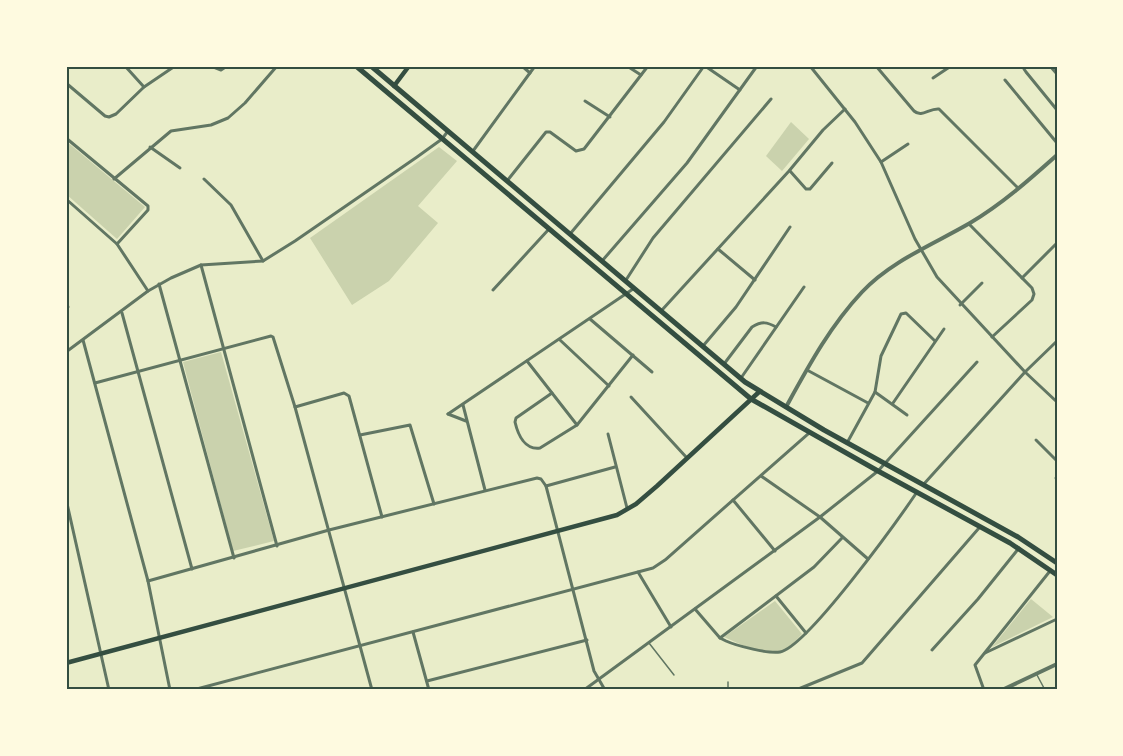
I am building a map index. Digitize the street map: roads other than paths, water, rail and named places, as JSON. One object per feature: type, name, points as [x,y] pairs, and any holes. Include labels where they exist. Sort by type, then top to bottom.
[{"type":"main road","points":[[356,66],[751,399],[1019,548],[1057,575]]},
{"type":"main road","points":[[370,66],[759,392],[1018,537],[1057,563]]},
{"type":"main road","points":[[394,86],[409,66]]},
{"type":"main road","points":[[66,663],[607,519],[628,510],[657,486],[759,392]]},
{"type":"street","points":[[125,66],[144,87]]},
{"type":"street","points":[[66,83],[109,117],[116,114],[144,87],[175,66]]},
{"type":"street","points":[[211,66],[221,70],[227,66]]},
{"type":"street","points":[[114,178],[171,131],[211,125],[228,118],[240,108],[277,66]]},
{"type":"street","points":[[522,66],[530,73]]},
{"type":"street","points":[[473,151],[536,66]]},
{"type":"street","points":[[627,66],[641,75]]},
{"type":"street","points":[[507,181],[546,132],[550,132],[576,151],[589,145],[648,66]]},
{"type":"street","points":[[570,234],[664,122],[705,66],[740,90]]},
{"type":"street","points":[[602,261],[687,163],[757,66]]},
{"type":"street","points":[[810,66],[845,109],[881,162],[921,250],[937,277],[960,305],[1025,372],[1057,400]]},
{"type":"street","points":[[876,66],[914,111],[922,114],[931,109],[939,109],[1019,189]]},
{"type":"street","points":[[933,78],[951,66]]},
{"type":"street","points":[[1026,66],[1024,69],[1026,72],[1057,110]]},
{"type":"street","points":[[1050,66],[1057,74]]},
{"type":"street","points":[[1005,80],[1057,143]]},
{"type":"street","points":[[626,281],[653,238],[771,99]]},
{"type":"street","points":[[585,101],[610,117]]},
{"type":"street","points":[[661,312],[789,171],[823,130],[845,109]]},
{"type":"street","points":[[66,352],[159,284],[201,266],[263,261],[442,139],[448,131]]},
{"type":"street","points":[[66,138],[149,208],[117,244]]},
{"type":"street","points":[[881,162],[908,144]]},
{"type":"street","points":[[150,147],[180,168]]},
{"type":"street","points":[[786,408],[817,351],[862,291],[921,250],[969,224],[1019,189],[1057,156]]},
{"type":"street","points":[[789,171],[806,189],[810,189],[832,163]]},
{"type":"street","points":[[204,179],[231,205],[263,261]]},
{"type":"street","points":[[66,199],[117,244],[148,291]]},
{"type":"street","points":[[969,224],[1034,291],[1034,298],[992,337]]},
{"type":"street","points":[[703,346],[736,307],[790,227]]},
{"type":"street","points":[[493,290],[549,229]]},
{"type":"street","points":[[1022,278],[1057,243]]},
{"type":"street","points":[[718,249],[755,280]]},
{"type":"street","points":[[201,266],[277,546]]},
{"type":"street","points":[[960,305],[982,283]]},
{"type":"street","points":[[159,284],[234,558]]},
{"type":"street","points":[[741,378],[804,287]]},
{"type":"street","points":[[467,421],[448,414],[634,289]]},
{"type":"street","points":[[66,303],[68,307],[66,309]]},
{"type":"street","points":[[122,312],[192,569]]},
{"type":"street","points":[[847,443],[875,392],[881,356],[901,314],[906,313],[935,341]]},
{"type":"street","points":[[590,319],[652,372]]},
{"type":"street","points":[[724,364],[758,323],[766,322],[776,327]]},
{"type":"street","points":[[893,404],[944,328]]},
{"type":"street","points":[[95,383],[273,337],[295,407],[372,690]]},
{"type":"street","points":[[560,339],[609,386]]},
{"type":"street","points":[[83,340],[148,581],[170,690]]},
{"type":"street","points":[[923,485],[1025,372],[1057,341]]},
{"type":"street","points":[[552,393],[516,418],[520,438],[526,445],[536,449],[577,424],[633,355]]},
{"type":"street","points":[[527,362],[577,424]]},
{"type":"street","points":[[584,690],[775,551],[878,471],[977,362]]},
{"type":"street","points":[[807,370],[869,403]]},
{"type":"street","points":[[875,392],[907,415]]},
{"type":"street","points":[[295,407],[344,393],[349,396],[382,517]]},
{"type":"street","points":[[631,397],[687,458]]},
{"type":"street","points":[[463,404],[485,490]]},
{"type":"street","points":[[360,435],[410,425],[434,504]]},
{"type":"street","points":[[193,690],[638,573],[660,564],[809,433]]},
{"type":"street","points":[[608,434],[628,510]]},
{"type":"street","points":[[1036,440],[1057,461]]},
{"type":"street","points":[[546,486],[615,467]]},
{"type":"street","points":[[761,476],[820,517],[868,560]]},
{"type":"street","points":[[148,581],[329,530],[537,478],[546,486],[598,680],[605,690]]},
{"type":"street","points":[[695,609],[720,638],[733,644],[780,652],[789,648],[806,633],[868,560],[917,492]]},
{"type":"street","points":[[66,499],[109,690]]},
{"type":"street","points":[[733,500],[775,551]]},
{"type":"street","points":[[796,690],[862,663],[980,526]]},
{"type":"street","points":[[66,529],[73,528]]},
{"type":"street","points":[[720,638],[814,567],[842,538]]},
{"type":"street","points":[[932,650],[978,599],[1019,548]]},
{"type":"street","points":[[984,690],[974,666],[1050,571]]},
{"type":"street","points":[[638,573],[670,627]]},
{"type":"street","points":[[776,597],[806,633]]},
{"type":"street","points":[[984,654],[1057,619]]},
{"type":"street","points":[[413,632],[429,690]]},
{"type":"street","points":[[427,681],[587,640]]},
{"type":"street","points":[[1002,690],[1057,664]]},
{"type":"lane","points":[[649,643],[674,675]]},
{"type":"lane","points":[[1037,674],[1045,690]]},
{"type":"lane","points":[[728,682],[728,690]]}]
